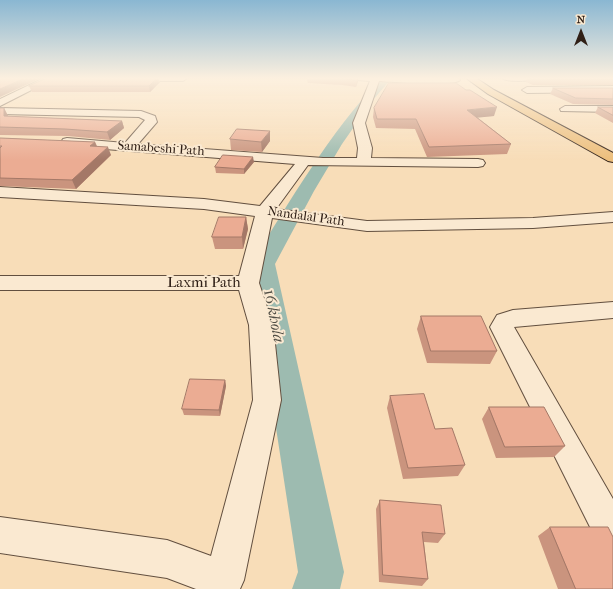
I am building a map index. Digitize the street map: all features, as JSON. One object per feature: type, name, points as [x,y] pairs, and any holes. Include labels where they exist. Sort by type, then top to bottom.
[{"type":"highway","points":[[516,105],[613,158]]},
{"type":"highway","points":[[535,105],[601,139]]},
{"type":"street","points":[[364,161],[365,148],[359,123],[365,105]]},
{"type":"street","points":[[565,109],[613,109]]},
{"type":"street","points":[[0,111],[141,114],[151,118],[151,122],[128,147]]},
{"type":"street","name":"Samabeshi Path","points":[[53,142],[323,162],[364,161],[478,163]]},
{"type":"street","points":[[248,283],[265,211],[305,160]]},
{"type":"street","name":"Nandalal Path","points":[[0,192],[204,204],[265,211],[367,226],[533,223],[613,217]]},
{"type":"street","name":"Laxmi Path","points":[[0,284],[248,283],[261,325],[267,400],[227,586]]},
{"type":"street","points":[[613,310],[513,319],[505,321],[502,327],[613,534]]},
{"type":"street","points":[[0,535],[167,560],[227,586]]},
{"type":"building","points":[[376,105],[495,105],[497,107],[467,110],[511,144],[429,147],[416,119],[377,119],[374,108]]},
{"type":"building","points":[[598,107],[613,107],[613,115]]},
{"type":"building","points":[[0,108],[4,108],[4,116],[122,121],[107,132],[0,127]]},
{"type":"building","points":[[237,129],[270,131],[261,142],[230,139]]},
{"type":"building","points":[[0,138],[95,142],[90,146],[108,147],[72,180],[0,178],[0,148],[2,146],[0,146]]},
{"type":"building","points":[[223,155],[253,157],[244,169],[215,167]]},
{"type":"building","points":[[219,217],[246,217],[242,237],[212,237]]},
{"type":"building","points":[[421,316],[481,316],[497,351],[431,351]]},
{"type":"building","points":[[190,379],[225,380],[219,410],[182,409]]},
{"type":"building","points":[[424,394],[435,429],[452,428],[465,465],[408,468],[390,396]]},
{"type":"building","points":[[489,407],[544,407],[565,446],[505,447]]},
{"type":"building","points":[[380,500],[441,505],[445,534],[422,532],[428,579],[383,575]]},
{"type":"building","points":[[550,527],[608,527],[613,537],[613,589],[576,589]]},
{"type":"waterway","name":"16 khola","points":[[316,589],[321,572],[263,264],[319,167],[363,105]]}]
